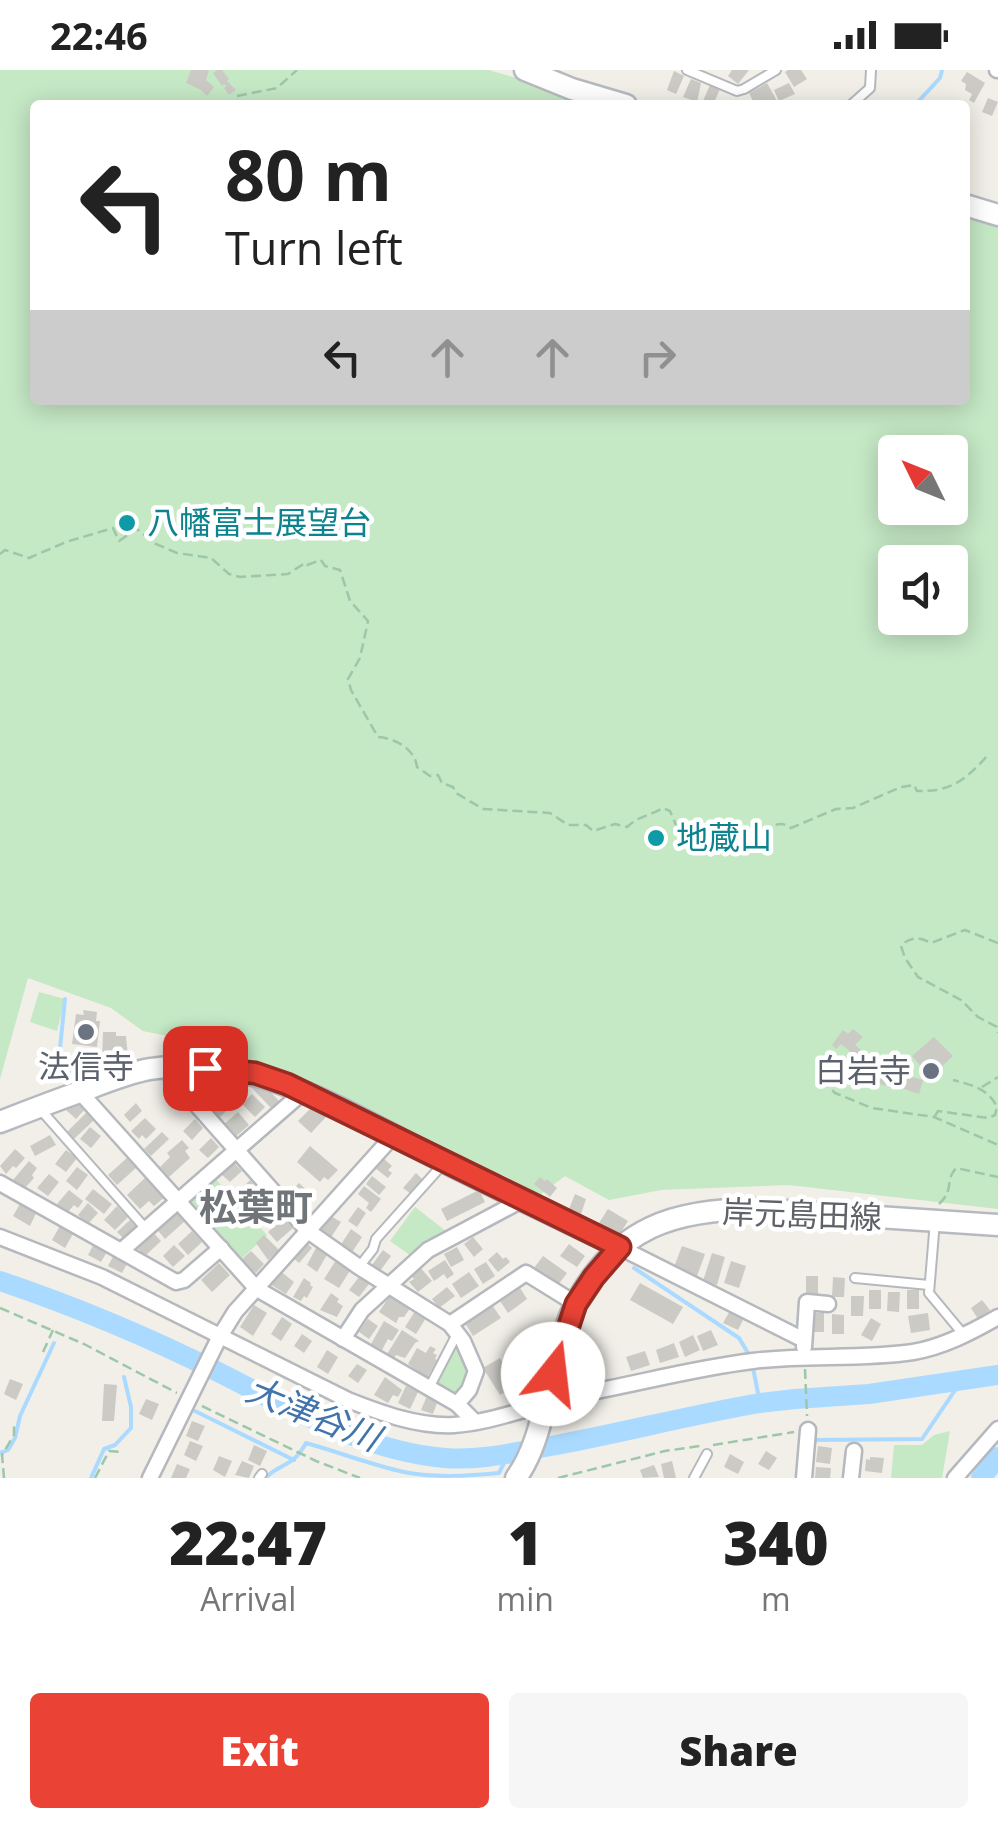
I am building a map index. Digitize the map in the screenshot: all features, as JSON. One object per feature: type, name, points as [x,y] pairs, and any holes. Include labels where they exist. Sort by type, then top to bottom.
[{"type":"street","points":[[525,70],[609,100]]},
{"type":"street","points":[[970,206],[998,214]]},
{"type":"street","points":[[0,1122],[148,1069],[185,1066],[255,1073],[393,1136],[804,1340]]},
{"type":"street","points":[[164,1068],[308,1231],[454,1329],[476,1371],[470,1390],[458,1404]]},
{"type":"street","points":[[80,1092],[257,1289],[458,1404],[474,1422]]},
{"type":"street","points":[[121,1251],[302,1092]]},
{"type":"street","points":[[150,1478],[235,1312],[393,1136]]},
{"type":"street","points":[[0,1183],[176,1282],[184,1280],[221,1248]]},
{"type":"street","points":[[343,1339],[362,1310],[428,1250],[522,1200]]},
{"type":"street","name":"岸元島田線","points":[[520,1472],[548,1405],[561,1344],[576,1304],[620,1247],[662,1221],[692,1213],[756,1209],[933,1214],[998,1225]]},
{"type":"street","points":[[0,1237],[102,1277],[348,1400],[382,1414],[426,1424],[474,1422],[700,1368],[760,1360],[916,1352],[965,1336],[998,1317]]},
{"type":"street","points":[[454,1329],[526,1273],[576,1304]]},
{"type":"street","points":[[804,1360],[806,1302],[828,1304]]},
{"type":"street","points":[[955,1478],[998,1429]]},
{"type":"street","points":[[804,1478],[808,1430]]},
{"type":"street","points":[[851,1478],[854,1451]]},
{"type":"lane","points":[[687,70],[736,91],[774,71]]},
{"type":"lane","points":[[857,100],[870,88],[871,70]]},
{"type":"lane","points":[[39,1107],[146,1229]]},
{"type":"lane","points":[[359,1267],[376,1240],[445,1162]]},
{"type":"lane","points":[[933,1214],[929,1293],[965,1336]]},
{"type":"lane","points":[[855,1278],[929,1285]]},
{"type":"lane","points":[[429,1388],[454,1329]]},
{"type":"lane","points":[[694,1478],[707,1454]]},
{"type":"path","points":[[237,96],[277,88],[297,70]]},
{"type":"path","points":[[0,554],[4,550],[29,558],[113,528],[119,541],[137,529],[156,544],[178,553],[210,558],[229,574],[240,577],[288,574],[304,563],[321,560],[325,566],[340,570],[350,600],[368,621],[360,658],[348,679],[378,737],[389,737],[406,746],[416,757],[417,767],[430,776],[438,776],[442,783],[453,786],[456,793],[483,808],[550,813],[568,825],[586,825],[593,830],[615,824],[627,827],[663,808],[670,811],[686,838],[710,838],[721,828],[738,830],[740,834],[774,824],[792,828],[901,787],[914,785],[918,790],[929,791],[949,788],[988,755]]},
{"type":"path","points":[[998,942],[964,930],[931,943],[922,938],[907,940],[901,946],[918,977],[961,1000],[978,1017],[996,1027],[998,1033]]},
{"type":"path","points":[[830,1053],[820,1066],[822,1080],[834,1093],[872,1108],[934,1117],[998,1144]]},
{"type":"path","points":[[980,1088],[998,1077]]},
{"type":"path","points":[[934,1117],[938,1111],[988,1118],[995,1115],[997,1106],[992,1097],[980,1088],[953,1080]]},
{"type":"path","points":[[933,1214],[948,1196],[950,1175],[956,1168],[998,1177]]},
{"type":"path","points":[[0,1308],[84,1344],[316,1460],[360,1478]]},
{"type":"path","points":[[43,1352],[53,1330]]},
{"type":"path","points":[[558,1478],[666,1451],[808,1430],[804,1360]]},
{"type":"path","points":[[4,1478],[2,1455],[14,1434],[14,1424]]},
{"type":"path","points":[[94,1478],[109,1451],[120,1452]]},
{"type":"green space","points":[[0,70],[489,70],[592,100],[30,100],[30,405],[970,405],[970,216],[998,223],[998,1209],[789,1185],[661,1190],[609,1200],[565,1176],[540,1195],[333,1096],[230,1063],[182,1039],[143,1031],[111,1008],[28,978],[0,1079]]},
{"type":"green space","points":[[39,992],[65,999],[57,1031],[30,1022]]},
{"type":"green space","points":[[214,1177],[267,1235],[239,1261],[187,1200]]},
{"type":"green space","points":[[415,1207],[451,1235],[414,1258],[390,1241]]},
{"type":"green space","points":[[454,1346],[471,1371],[460,1396],[435,1387]]},
{"type":"green space","points":[[950,1431],[942,1478],[891,1478],[894,1445],[922,1445],[934,1435]]},
{"type":"building","points":[[191,70],[209,70],[206,80],[214,87],[207,96],[186,83]]},
{"type":"building","points":[[222,70],[236,90],[229,95],[213,73]]},
{"type":"building","points":[[732,70],[749,70],[738,84],[728,76]]},
{"type":"building","points":[[801,70],[807,79],[794,87],[785,72]]},
{"type":"building","points":[[674,71],[684,76],[676,94],[667,90]]},
{"type":"building","points":[[967,72],[985,83],[974,103],[969,100],[972,94],[961,81]]},
{"type":"building","points":[[691,79],[701,83],[697,100],[683,97]]},
{"type":"building","points":[[767,83],[776,100],[752,100],[749,93]]},
{"type":"building","points":[[789,83],[795,94],[779,100],[774,90]]},
{"type":"building","points":[[710,85],[720,89],[715,100],[703,100]]},
{"type":"building","points":[[988,98],[998,102],[992,116],[982,112]]},
{"type":"building","name":"法信寺","points":[[83,1010],[97,1012],[97,1047],[72,1044],[76,1014],[84,1015]]},
{"type":"building","points":[[853,1029],[863,1037],[855,1045],[876,1063],[872,1068],[893,1078],[892,1083],[887,1081],[885,1086],[861,1076],[844,1058],[850,1051],[841,1044],[836,1049],[832,1045],[843,1030],[848,1034]]},
{"type":"building","points":[[103,1032],[126,1036],[128,1057],[109,1057],[109,1062],[102,1062]]},
{"type":"building","points":[[934,1037],[953,1056],[930,1077],[912,1056]]},
{"type":"building","points":[[908,1076],[923,1080],[919,1094],[904,1089]]},
{"type":"building","points":[[258,1078],[279,1101],[271,1108],[250,1086]]},
{"type":"building","points":[[252,1094],[265,1107],[255,1117],[242,1104]]},
{"type":"building","points":[[222,1098],[230,1107],[220,1117],[212,1109]]},
{"type":"building","points":[[76,1099],[86,1108],[76,1119],[66,1110]]},
{"type":"building","points":[[136,1103],[142,1111],[130,1122],[124,1115]]},
{"type":"building","points":[[314,1105],[326,1117],[311,1133],[298,1121]]},
{"type":"building","points":[[87,1112],[94,1120],[74,1139],[67,1132]]},
{"type":"building","points":[[238,1112],[249,1125],[234,1138],[222,1126]]},
{"type":"building","points":[[145,1118],[156,1129],[146,1139],[142,1135],[139,1139],[131,1131]]},
{"type":"building","points":[[195,1119],[203,1128],[192,1140],[183,1131]]},
{"type":"building","points":[[90,1127],[101,1136],[91,1148],[80,1139]]},
{"type":"building","points":[[162,1132],[169,1139],[151,1156],[144,1149]]},
{"type":"building","points":[[50,1135],[56,1145],[35,1156],[30,1146]]},
{"type":"building","points":[[211,1138],[219,1147],[208,1158],[199,1150]]},
{"type":"building","points":[[182,1140],[189,1148],[185,1151],[190,1158],[169,1177],[160,1167],[170,1157],[167,1153]]},
{"type":"building","points":[[310,1146],[338,1170],[328,1180],[324,1177],[320,1182],[297,1162]]},
{"type":"building","points":[[15,1149],[25,1158],[6,1174],[0,1166]]},
{"type":"building","points":[[66,1150],[77,1158],[66,1172],[55,1164]]},
{"type":"building","points":[[128,1157],[137,1167],[117,1185],[108,1175]]},
{"type":"building","points":[[383,1158],[392,1166],[388,1178],[375,1168]]},
{"type":"building","points":[[29,1161],[37,1168],[24,1189],[13,1180]]},
{"type":"building","points":[[233,1162],[242,1171],[230,1182],[221,1174]]},
{"type":"building","points":[[77,1167],[88,1175],[77,1190],[66,1181]]},
{"type":"building","points":[[416,1173],[423,1180],[411,1194],[403,1188]]},
{"type":"building","points":[[49,1174],[59,1182],[48,1196],[37,1188]]},
{"type":"building","points":[[147,1176],[166,1196],[154,1206],[149,1201],[140,1209],[127,1195]]},
{"type":"building","points":[[372,1176],[386,1187],[379,1195],[366,1184]]},
{"type":"building","points":[[540,1177],[557,1188],[550,1197],[534,1184]]},
{"type":"building","points":[[250,1180],[258,1189],[247,1201],[238,1192]]},
{"type":"building","points":[[299,1183],[314,1197],[307,1197],[293,1208],[284,1199]]},
{"type":"building","points":[[364,1186],[381,1199],[371,1212],[366,1208],[369,1203],[358,1194]]},
{"type":"building","points":[[93,1189],[112,1204],[104,1214],[85,1199]]},
{"type":"building","points":[[69,1190],[83,1201],[67,1213],[57,1204]]},
{"type":"building","points":[[479,1190],[485,1202],[447,1221],[441,1209]]},
{"type":"building","points":[[575,1194],[586,1199],[581,1214],[569,1209]]},
{"type":"building","points":[[268,1199],[277,1207],[265,1219],[256,1210]]},
{"type":"building","points":[[21,1202],[37,1211],[30,1226],[13,1216]]},
{"type":"building","points":[[88,1203],[98,1213],[88,1224],[78,1215]]},
{"type":"building","points":[[117,1206],[128,1217],[115,1230],[104,1220]]},
{"type":"building","points":[[358,1207],[366,1213],[357,1227],[348,1221]]},
{"type":"building","points":[[174,1209],[185,1221],[165,1239],[155,1227]]},
{"type":"building","points":[[608,1209],[628,1221],[619,1235],[599,1223]]},
{"type":"building","points":[[329,1215],[341,1222],[330,1239],[318,1231]]},
{"type":"building","points":[[284,1218],[293,1228],[277,1242],[268,1232]]},
{"type":"building","points":[[130,1220],[137,1227],[124,1239],[117,1232]]},
{"type":"building","points":[[61,1224],[74,1232],[65,1248],[52,1240]]},
{"type":"building","points":[[351,1229],[362,1237],[351,1254],[340,1246]]},
{"type":"building","points":[[152,1231],[161,1241],[145,1256],[135,1246]]},
{"type":"building","points":[[192,1231],[202,1242],[188,1255],[178,1244]]},
{"type":"building","points":[[264,1235],[279,1250],[268,1260],[256,1243]]},
{"type":"building","points":[[473,1237],[483,1249],[474,1257],[464,1244]]},
{"type":"building","points":[[95,1242],[108,1250],[101,1262],[88,1255]]},
{"type":"building","points":[[306,1242],[312,1248],[299,1263],[292,1257]]},
{"type":"building","points":[[569,1244],[585,1256],[577,1267],[560,1256]]},
{"type":"building","points":[[174,1245],[185,1256],[173,1267],[163,1256]]},
{"type":"building","points":[[317,1246],[328,1253],[317,1272],[307,1265]]},
{"type":"building","points":[[682,1246],[705,1254],[697,1276],[674,1267]]},
{"type":"building","points":[[457,1247],[464,1260],[451,1267],[444,1254]]},
{"type":"building","points":[[383,1250],[391,1256],[380,1271],[372,1265]]},
{"type":"building","points":[[251,1251],[264,1264],[256,1273],[241,1260]]},
{"type":"building","points":[[497,1252],[510,1262],[498,1272],[488,1260]]},
{"type":"building","points":[[115,1253],[129,1260],[122,1273],[108,1266]]},
{"type":"building","points":[[712,1253],[725,1257],[717,1285],[703,1281]]},
{"type":"building","points":[[543,1256],[567,1273],[558,1285],[534,1268]]},
{"type":"building","points":[[336,1260],[351,1269],[339,1288],[324,1279]]},
{"type":"building","points":[[445,1260],[454,1274],[447,1279],[444,1274],[434,1281],[428,1271]]},
{"type":"building","points":[[731,1261],[746,1266],[739,1288],[724,1283]]},
{"type":"building","points":[[486,1262],[495,1276],[483,1284],[474,1269]]},
{"type":"building","points":[[219,1263],[230,1275],[212,1292],[201,1280]]},
{"type":"building","points":[[419,1266],[432,1281],[418,1292],[409,1282],[414,1279],[410,1274]]},
{"type":"building","points":[[279,1270],[294,1282],[286,1294],[270,1284]]},
{"type":"building","points":[[469,1272],[479,1286],[461,1298],[452,1284]]},
{"type":"building","points":[[806,1276],[818,1276],[818,1295],[806,1295]]},
{"type":"building","points":[[359,1277],[369,1284],[359,1297],[349,1290]]},
{"type":"building","points":[[833,1277],[845,1278],[844,1297],[832,1297]]},
{"type":"building","points":[[304,1278],[313,1287],[301,1301],[293,1297]]},
{"type":"building","points":[[640,1283],[683,1307],[673,1324],[630,1300]]},
{"type":"building","points":[[447,1287],[455,1296],[439,1308],[432,1299]]},
{"type":"building","points":[[520,1288],[527,1299],[508,1313],[500,1301]]},
{"type":"building","points":[[869,1290],[881,1290],[881,1309],[869,1309]]},
{"type":"building","points":[[907,1290],[919,1290],[919,1309],[907,1309]]},
{"type":"building","points":[[888,1292],[900,1292],[899,1312],[887,1311]]},
{"type":"building","points":[[331,1293],[343,1306],[337,1317],[320,1310]]},
{"type":"building","points":[[391,1294],[411,1307],[396,1323],[379,1312]]},
{"type":"building","points":[[851,1296],[864,1296],[863,1316],[851,1316]]},
{"type":"building","points":[[982,1300],[990,1310],[978,1319],[971,1308]]},
{"type":"building","points":[[254,1305],[267,1313],[253,1336],[240,1327]]},
{"type":"building","points":[[492,1305],[501,1318],[473,1336],[465,1323]]},
{"type":"building","points":[[731,1309],[745,1316],[738,1330],[723,1323]]},
{"type":"building","points":[[415,1311],[426,1318],[416,1334],[405,1327]]},
{"type":"building","points":[[812,1313],[824,1313],[824,1332],[812,1332]]},
{"type":"building","points":[[928,1313],[930,1330],[911,1333],[908,1316]]},
{"type":"building","points":[[832,1314],[844,1315],[844,1334],[832,1334]]},
{"type":"building","points":[[282,1317],[292,1324],[281,1341],[271,1334]]},
{"type":"building","points":[[871,1318],[881,1324],[872,1341],[861,1335]]},
{"type":"building","points":[[368,1319],[378,1326],[369,1339],[359,1332]]},
{"type":"building","points":[[384,1321],[399,1330],[382,1350],[371,1344]]},
{"type":"building","points":[[402,1330],[419,1341],[405,1358],[394,1358],[387,1354]]},
{"type":"building","points":[[711,1330],[718,1345],[703,1351],[697,1336]]},
{"type":"building","points":[[302,1334],[312,1341],[304,1353],[294,1346]]},
{"type":"building","points":[[693,1335],[700,1350],[685,1357],[679,1342]]},
{"type":"building","points":[[586,1343],[599,1348],[589,1375],[575,1369]]},
{"type":"building","points":[[674,1343],[679,1357],[660,1363],[656,1350]]},
{"type":"building","points":[[430,1346],[436,1349],[433,1353],[437,1360],[427,1378],[408,1364],[417,1348],[426,1353]]},
{"type":"building","points":[[327,1350],[338,1357],[328,1374],[317,1367]]},
{"type":"building","points":[[645,1351],[650,1365],[631,1371],[626,1357]]},
{"type":"building","points":[[500,1358],[516,1385],[500,1395],[483,1368]]},
{"type":"building","points":[[357,1364],[367,1370],[358,1383],[348,1376]]},
{"type":"building","points":[[385,1377],[402,1390],[388,1403],[374,1395]]},
{"type":"building","points":[[10,1379],[23,1384],[16,1400],[4,1394]]},
{"type":"building","points":[[104,1384],[117,1385],[114,1421],[102,1421]]},
{"type":"building","points":[[406,1386],[418,1392],[410,1409],[398,1403]]},
{"type":"building","points":[[427,1396],[438,1400],[433,1414],[421,1410]]},
{"type":"building","points":[[146,1399],[159,1404],[152,1420],[139,1414]]},
{"type":"building","points":[[192,1421],[205,1426],[198,1441],[186,1436]]},
{"type":"building","points":[[190,1441],[203,1446],[196,1461],[184,1455]]},
{"type":"building","points":[[254,1445],[267,1451],[260,1466],[248,1460]]},
{"type":"building","points":[[818,1446],[832,1448],[830,1464],[816,1462]]},
{"type":"building","points":[[766,1451],[777,1458],[769,1470],[758,1464]]},
{"type":"building","points":[[730,1454],[744,1462],[738,1474],[724,1467]]},
{"type":"building","points":[[219,1456],[232,1461],[225,1477],[213,1470]]},
{"type":"building","points":[[884,1458],[882,1473],[865,1471],[866,1459]]},
{"type":"building","points":[[242,1461],[254,1466],[249,1478],[235,1475]]},
{"type":"building","points":[[672,1461],[676,1478],[664,1478],[661,1464]]},
{"type":"building","points":[[177,1464],[190,1469],[186,1478],[171,1478]]},
{"type":"building","points":[[654,1465],[659,1477],[643,1478],[640,1470]]},
{"type":"building","points":[[816,1467],[831,1468],[830,1478],[815,1478]]},
{"type":"waterway","points":[[920,100],[940,78],[942,70]]},
{"type":"waterway","points":[[65,999],[60,1048],[76,1080],[124,1066]]},
{"type":"waterway","points":[[634,1268],[739,1338],[751,1358]]},
{"type":"waterway","name":"大津谷川","points":[[0,1281],[138,1334],[357,1437],[415,1454],[445,1458],[511,1453],[760,1403],[869,1394],[998,1375]]},
{"type":"waterway","points":[[0,1453],[8,1450],[15,1438],[20,1416],[54,1343]]},
{"type":"waterway","points":[[753,1368],[760,1403]]},
{"type":"waterway","points":[[91,1478],[104,1449],[115,1445],[131,1428],[124,1377]]},
{"type":"waterway","points":[[813,1449],[815,1440],[922,1439],[962,1380]]},
{"type":"waterway","points":[[195,1411],[294,1460]]},
{"type":"waterway","points":[[265,1478],[292,1461],[306,1443],[392,1469],[439,1476],[499,1473],[509,1453]]},
{"type":"waterway","points":[[981,1478],[998,1457]]},
{"type":"place","name":"八幡富士展望台","points":[[127,523]]},
{"type":"place","name":"地蔵山","points":[[656,838]]},
{"type":"place","name":"法信寺","points":[[86,1032]]},
{"type":"place","name":"白岩寺","points":[[931,1071]]},
{"type":"district","name":"松葉町","points":[[256,1208]]},
{"type":"route","points":[[205,1068],[255,1073],[287,1084],[620,1247],[576,1304],[553,1374]]}]
